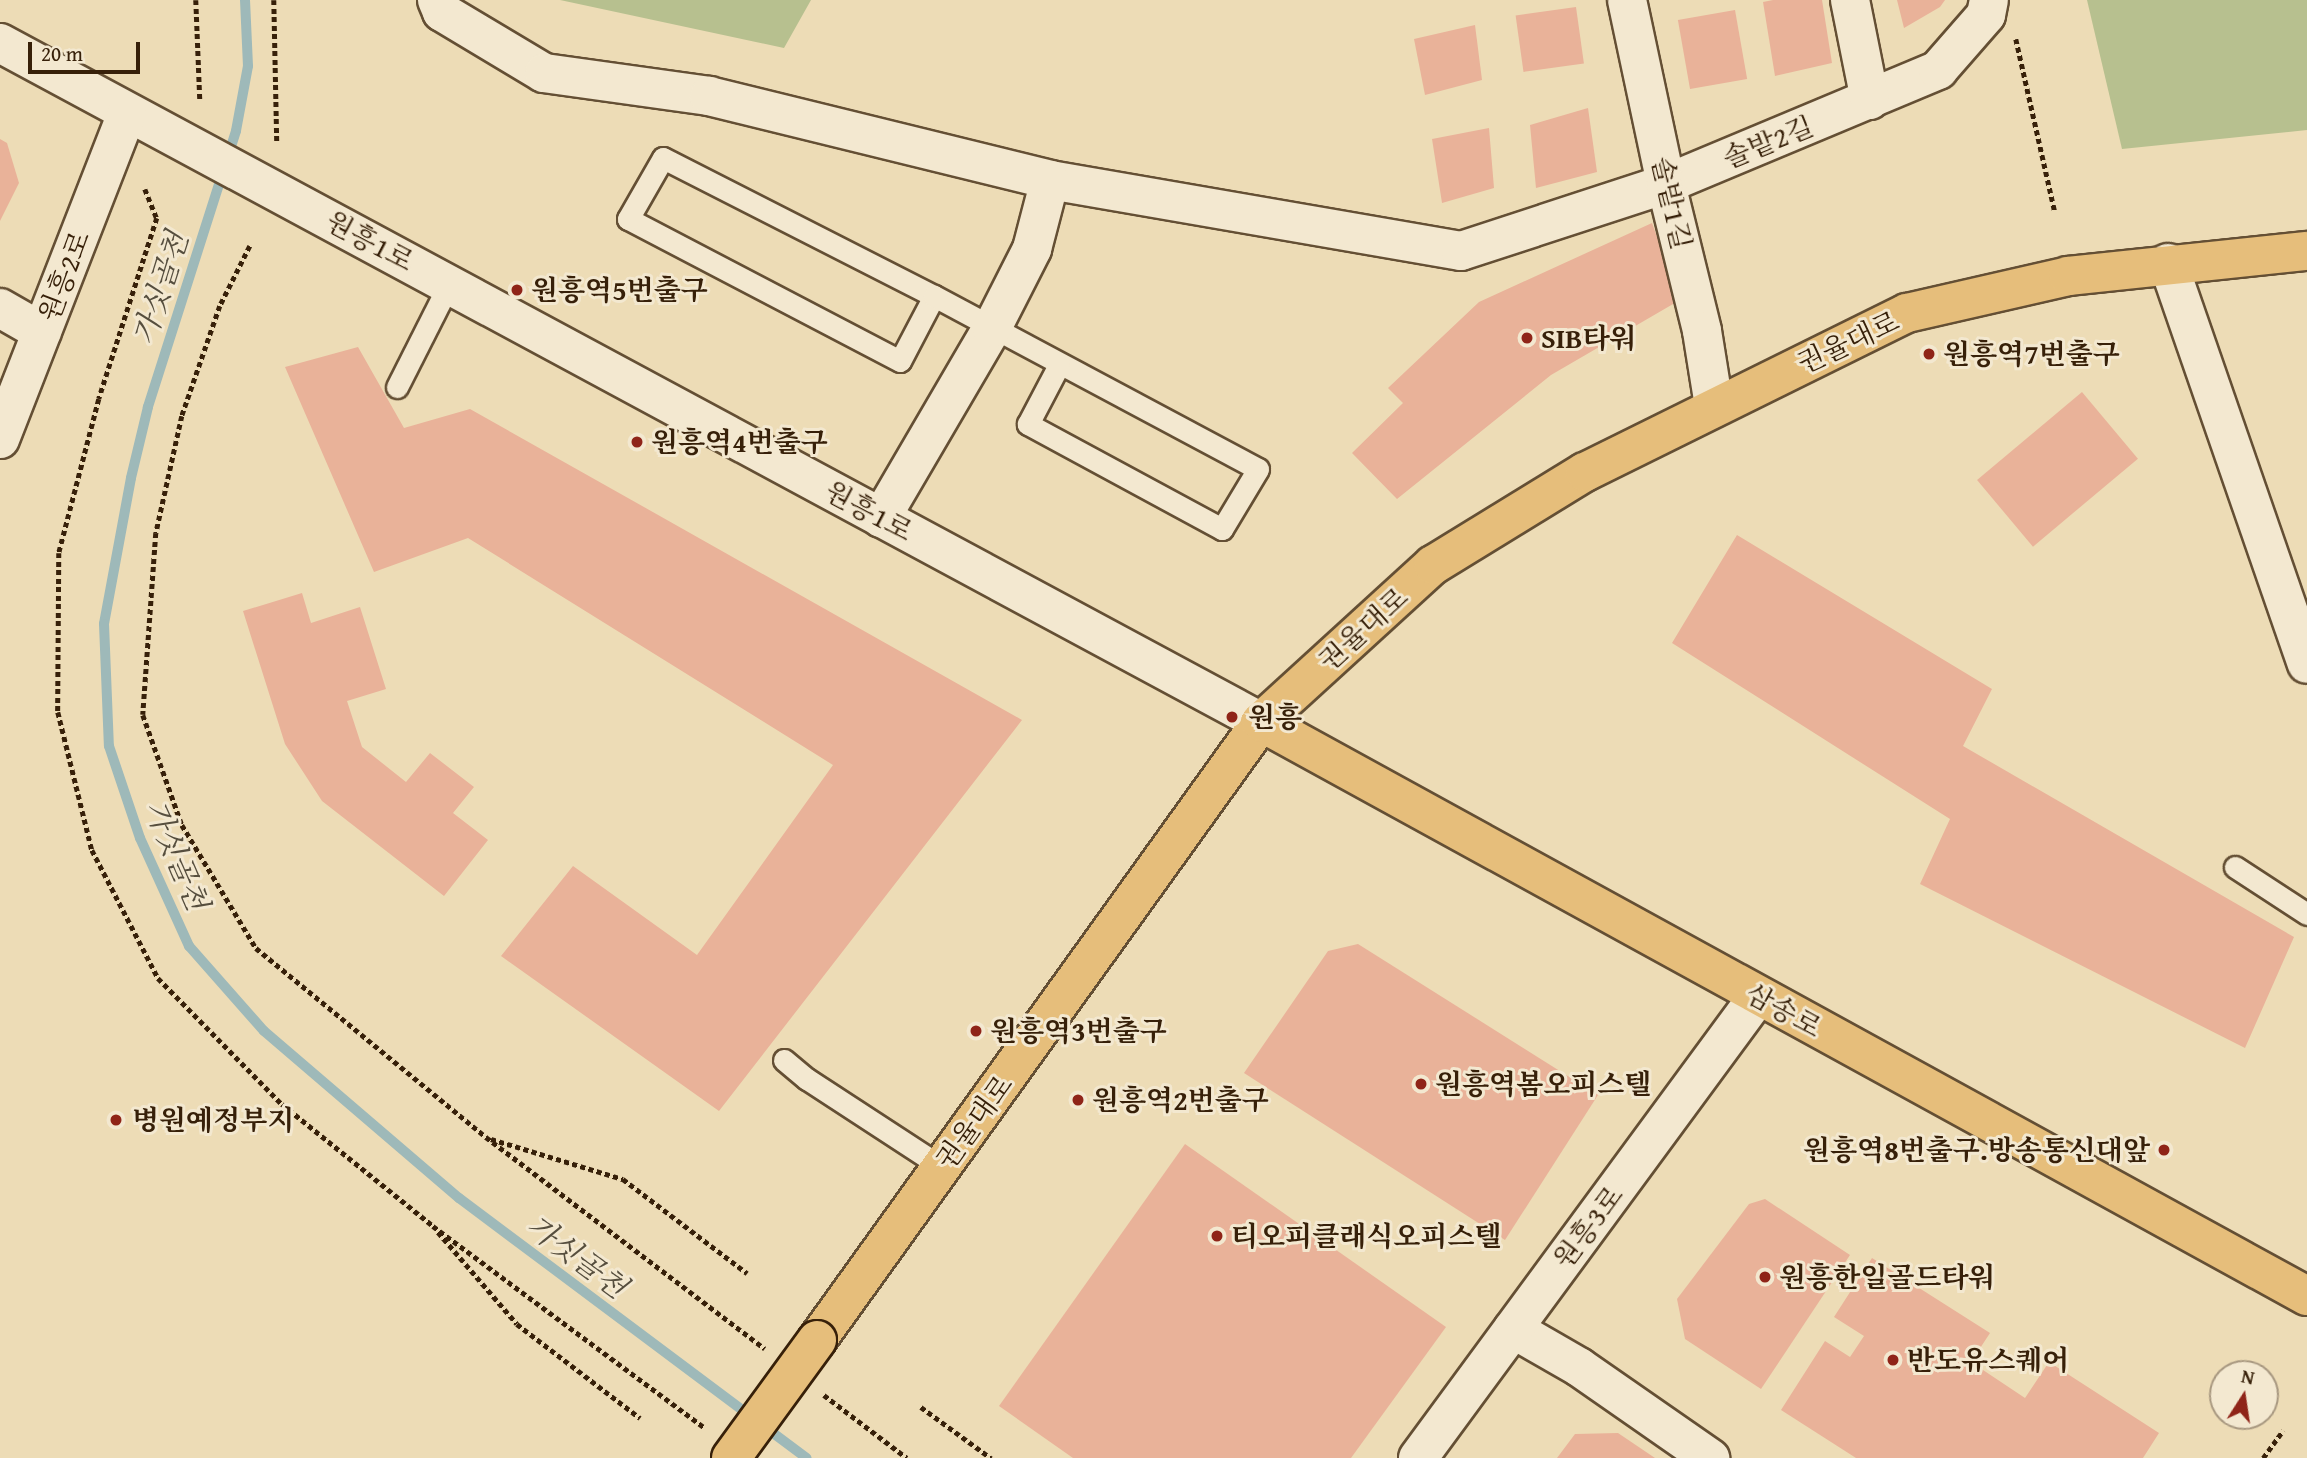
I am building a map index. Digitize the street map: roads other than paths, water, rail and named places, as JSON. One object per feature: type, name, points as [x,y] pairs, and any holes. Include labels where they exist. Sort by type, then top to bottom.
[{"type":"main road","name":"권율대로","points":[[722,1446],[817,1340],[1261,722],[1433,565],[1585,472],[1907,313],[2068,276],[2168,263],[2307,251]]},
{"type":"main road","name":"삼송로","points":[[1261,722],[2307,1296]]},
{"type":"street","name":"솔밭2길","points":[[437,0],[442,12],[544,73],[709,96],[1050,180],[1461,251],[1667,184],[1938,70],[1987,8]]},
{"type":"street","name":"솔밭1길","points":[[1627,0],[1702,331],[1714,406]]},
{"type":"street","points":[[1850,0],[1870,100]]},
{"type":"street","points":[[0,43],[127,113]]},
{"type":"street","name":"원흥1로","points":[[127,113],[198,147],[1261,722]]},
{"type":"street","name":"원흥2로","points":[[0,439],[127,113]]},
{"type":"street","points":[[881,518],[992,328],[1032,249],[1050,180]]},
{"type":"street","points":[[2168,263],[2307,664]]},
{"type":"street","points":[[0,308],[42,332]]},
{"type":"street","name":"원흥3로","points":[[1418,1458],[1758,996]]},
{"type":"street","points":[[1513,1329],[1579,1367],[1710,1458]]},
{"type":"lane","points":[[934,296],[900,361],[628,219],[663,158],[934,296],[1258,469],[1222,529],[1028,424],[1059,365]]},
{"type":"lane","points":[[397,387],[449,284]]},
{"type":"lane","points":[[2235,867],[2307,914]]},
{"type":"lane","points":[[784,1060],[807,1079],[942,1167]]},
{"type":"waterway","name":"가싯골천","points":[[245,0],[248,66],[236,131],[148,407],[131,478],[104,624],[109,746],[140,838],[189,946],[264,1031],[459,1198],[806,1458]]},
{"type":"place","name":"원흥역5번출구","points":[[517,290]]},
{"type":"place","name":"SIB타워","points":[[1527,338]]},
{"type":"place","name":"원흥역7번출구","points":[[1929,354]]},
{"type":"place","name":"원흥역4번출구","points":[[637,442]]},
{"type":"place","name":"원흥","points":[[1232,717]]},
{"type":"place","name":"원흥역3번출구","points":[[976,1031]]},
{"type":"place","name":"원흥역봄오피스텔","points":[[1421,1084]]},
{"type":"place","name":"원흥역2번출구","points":[[1078,1100]]},
{"type":"place","name":"병원예정부지","points":[[116,1120]]},
{"type":"place","name":"원흥역8번출구.방송통신대앞","points":[[2164,1150]]},
{"type":"place","name":"티오피클래식오피스텔","points":[[1217,1236]]},
{"type":"place","name":"원흥한일골드타워","points":[[1765,1277]]},
{"type":"place","name":"반도유스퀘어","points":[[1893,1360]]}]
